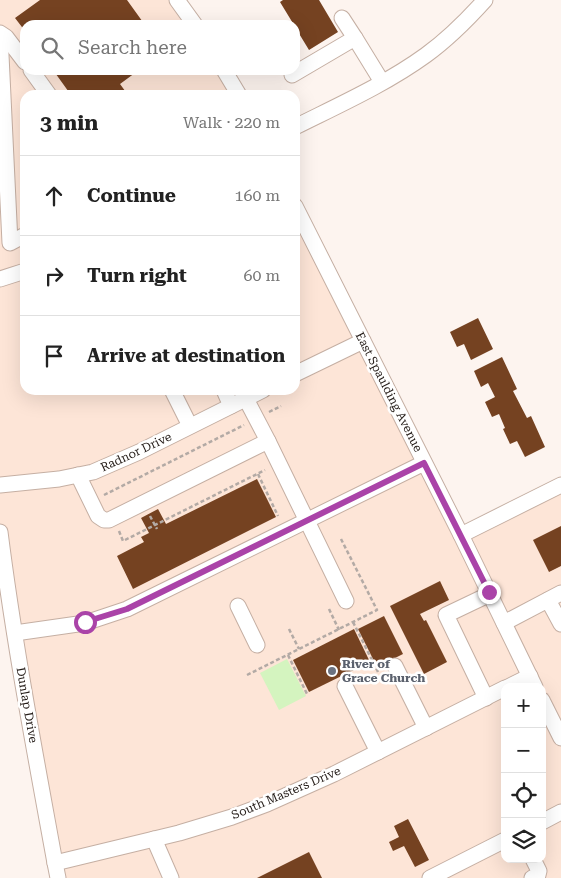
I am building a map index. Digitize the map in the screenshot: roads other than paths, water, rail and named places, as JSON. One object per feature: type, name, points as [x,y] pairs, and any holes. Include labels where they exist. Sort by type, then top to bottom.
[{"type":"street","points":[[177,0],[191,20]]},
{"type":"street","points":[[300,124],[404,70],[439,45],[485,0]]},
{"type":"street","points":[[342,18],[382,82]]},
{"type":"street","points":[[0,33],[6,37],[20,55]]},
{"type":"street","points":[[0,33],[10,243],[20,238]]},
{"type":"street","points":[[300,70],[355,38]]},
{"type":"street","points":[[35,75],[46,90]]},
{"type":"street","points":[[227,75],[236,90]]},
{"type":"street","name":"East Spaulding Avenue","points":[[300,216],[533,681]]},
{"type":"street","points":[[0,279],[20,273]]},
{"type":"street","points":[[300,372],[363,341]]},
{"type":"street","points":[[174,395],[190,426]]},
{"type":"street","points":[[226,395],[231,406]]},
{"type":"street","name":"Radnor Drive","points":[[0,485],[59,478],[90,472],[112,464],[254,395]]},
{"type":"street","points":[[246,399],[346,601]]},
{"type":"street","points":[[78,475],[98,516],[104,520],[109,520],[268,441]]},
{"type":"street","points":[[15,633],[85,622],[127,609],[424,463]]},
{"type":"street","points":[[461,535],[561,485]]},
{"type":"street","name":"Dunlap Drive","points":[[0,532],[15,633],[56,871]]},
{"type":"street","points":[[486,698],[446,615],[490,594]]},
{"type":"street","points":[[504,623],[555,596],[561,624]]},
{"type":"street","points":[[238,606],[257,645]]},
{"type":"street","points":[[395,666],[426,728]]},
{"type":"street","points":[[345,686],[378,752]]},
{"type":"street","name":"South Masters Drive","points":[[56,871],[154,839],[216,822],[267,804],[334,774],[501,690]]},
{"type":"street","points":[[546,708],[561,738]]},
{"type":"street","points":[[546,820],[561,812]]},
{"type":"street","points":[[154,839],[171,878]]},
{"type":"street","points":[[430,878],[501,842]]},
{"type":"street","points":[[532,878],[538,875],[539,871],[535,863]]},
{"type":"place","name":"River of Grace Church","points":[[332,671]]}]
